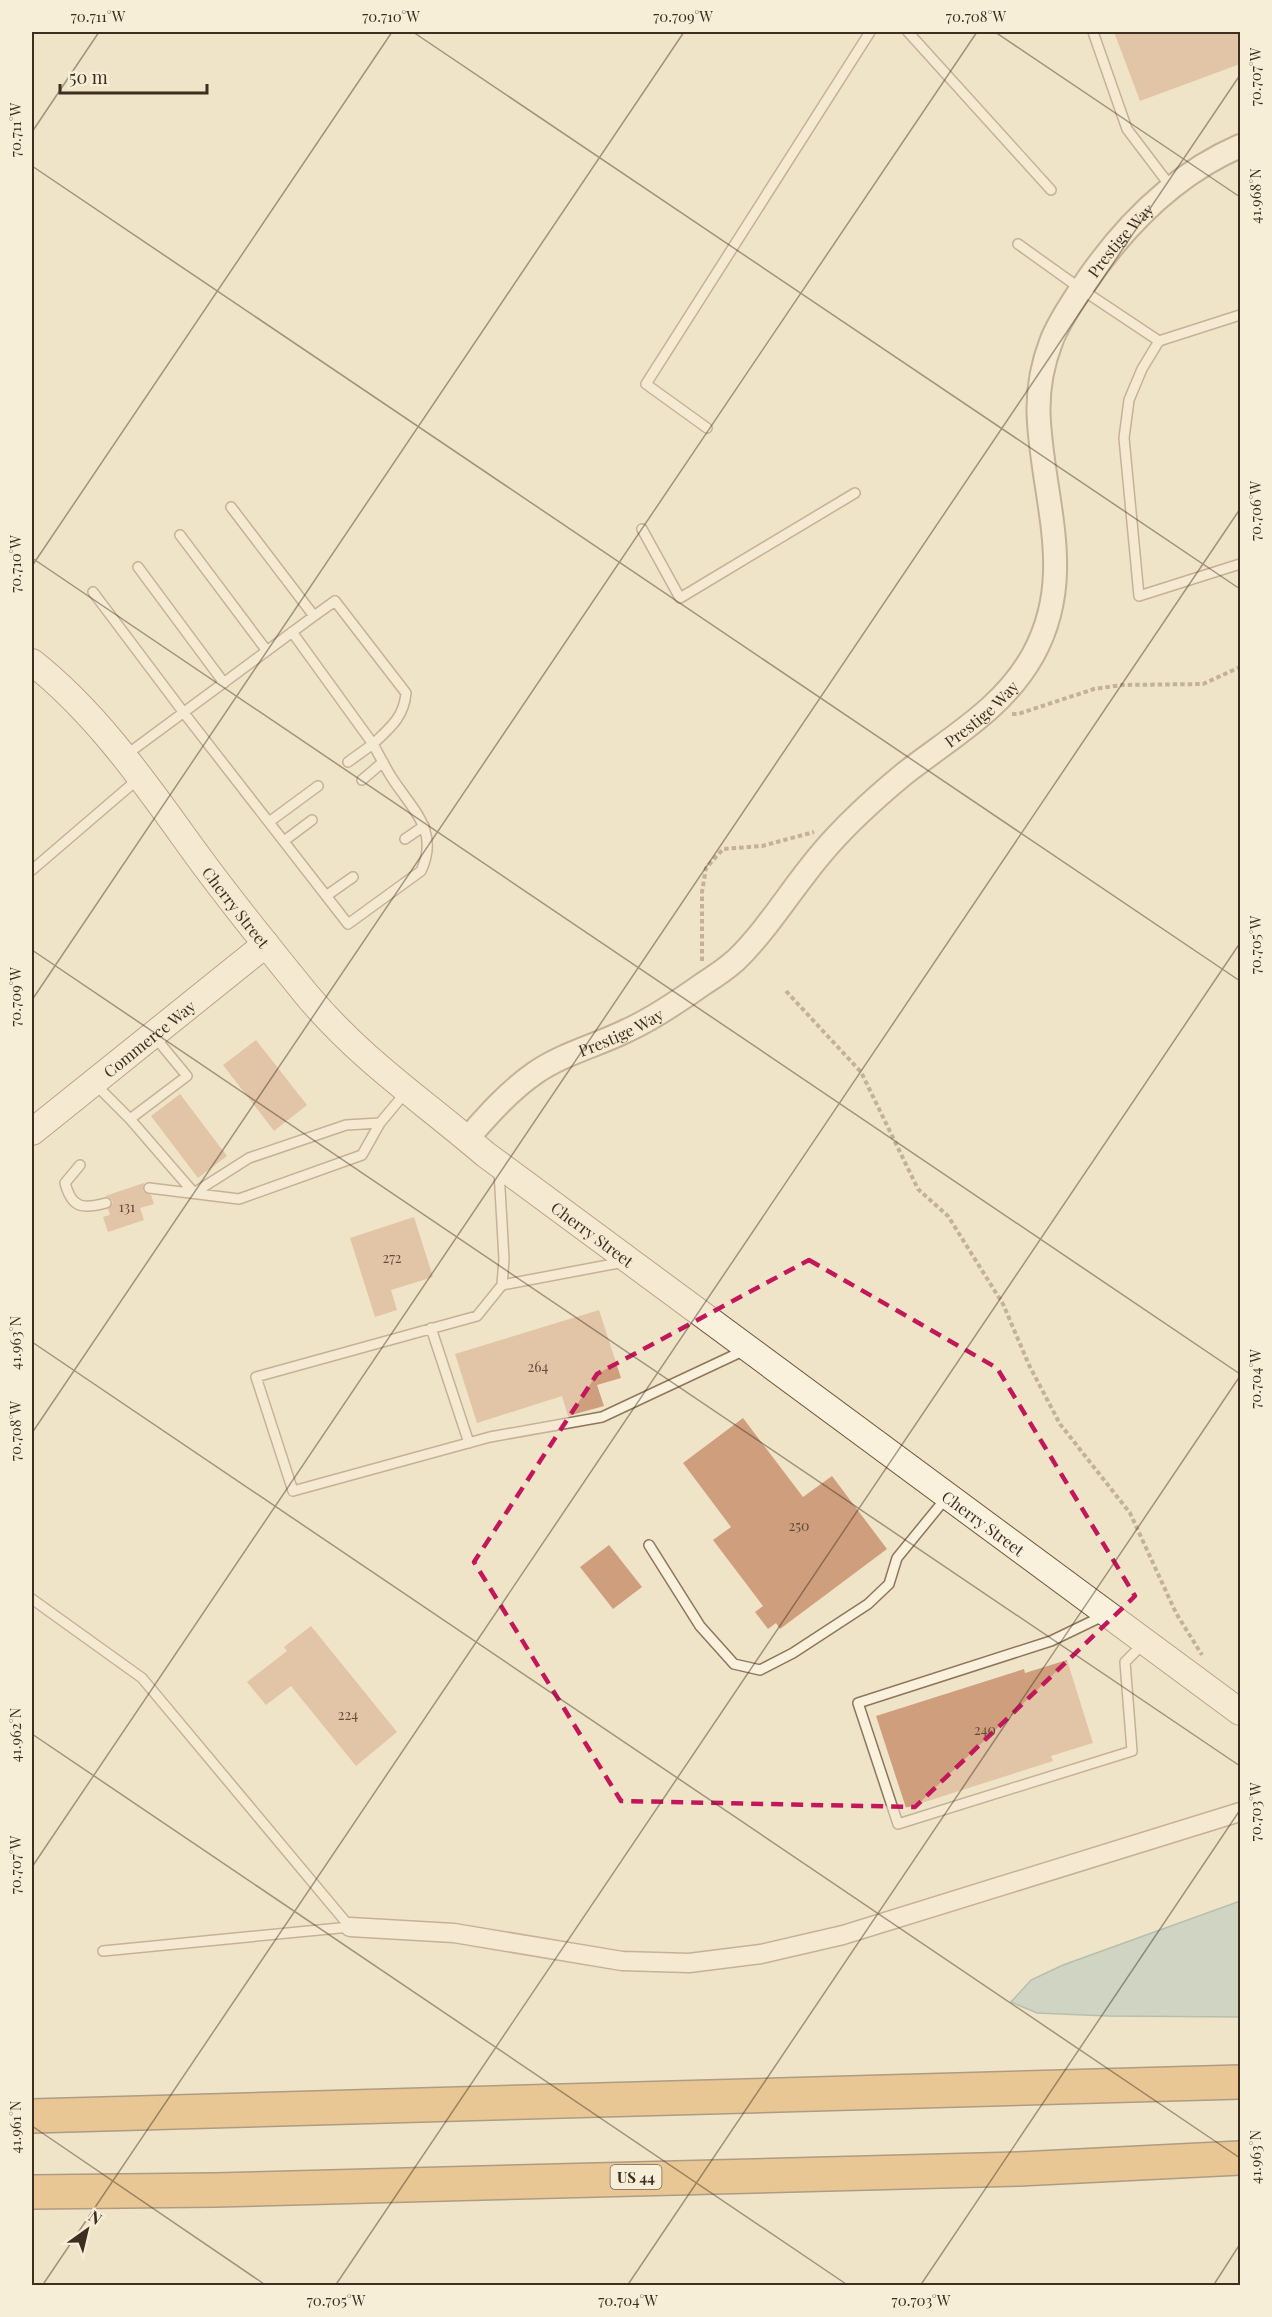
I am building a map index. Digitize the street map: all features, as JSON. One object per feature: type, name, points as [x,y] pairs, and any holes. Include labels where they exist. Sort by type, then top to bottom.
[{"type":"highway","points":[[32,2116],[1240,2082]]},
{"type":"highway","name":"US 44","points":[[32,2192],[214,2190],[1019,2169],[1240,2158]]},
{"type":"main road","name":"Cherry Street","points":[[32,662],[74,700],[124,757],[266,944],[340,1032],[407,1092],[630,1261],[1240,1712]]},
{"type":"main road","name":"Commerce Way","points":[[32,1132],[266,944]]},
{"type":"street","name":"Prestige Way","points":[[467,1139],[504,1098],[537,1071],[631,1029],[673,1005],[734,962],[817,859],[848,825],[903,775],[987,712],[1015,682],[1032,657],[1048,620],[1053,598],[1056,546],[1039,423],[1038,393],[1043,366],[1052,339],[1081,289],[1120,237],[1144,211],[1192,172],[1240,146]]},
{"type":"street","points":[[350,1927],[453,1933],[622,1961],[689,1963],[762,1954],[843,1935],[1240,1812]]},
{"type":"lane","points":[[707,428],[646,384],[870,32]]},
{"type":"lane","points":[[908,32],[1051,190]]},
{"type":"lane","points":[[1093,32],[1127,129],[1171,187]]},
{"type":"lane","points":[[1018,244],[1159,341]]},
{"type":"lane","points":[[1240,315],[1159,341],[1142,369],[1129,400],[1124,438],[1139,596],[1240,564]]},
{"type":"lane","points":[[642,529],[680,598],[855,493]]},
{"type":"lane","points":[[231,507],[314,616]]},
{"type":"lane","points":[[180,535],[267,651]]},
{"type":"lane","points":[[138,567],[224,683]]},
{"type":"lane","points":[[93,592],[348,924],[421,871],[426,861],[427,843],[424,826],[373,744],[292,632]]},
{"type":"lane","points":[[124,757],[335,601],[406,693],[399,718],[373,744],[348,762]]},
{"type":"lane","points":[[362,780],[383,762]]},
{"type":"lane","points":[[32,870],[140,778]]},
{"type":"lane","points":[[269,822],[318,786]]},
{"type":"lane","points":[[284,841],[312,820]]},
{"type":"lane","points":[[405,839],[424,826]]},
{"type":"lane","points":[[326,896],[353,877]]},
{"type":"lane","points":[[130,1119],[187,1076],[153,1035]]},
{"type":"lane","points":[[93,1082],[130,1119],[194,1193]]},
{"type":"lane","points":[[149,1188],[239,1199],[362,1155],[380,1123],[407,1092]]},
{"type":"lane","points":[[194,1193],[249,1158],[346,1125],[380,1123]]},
{"type":"lane","points":[[499,1163],[504,1259],[502,1286],[477,1316],[256,1377],[293,1491],[469,1443],[602,1417],[749,1348]]},
{"type":"lane","points":[[80,1165],[65,1183],[69,1196],[76,1204],[91,1207],[106,1203]]},
{"type":"lane","points":[[502,1286],[630,1261]]},
{"type":"lane","points":[[431,1328],[469,1443]]},
{"type":"lane","points":[[649,1545],[700,1626],[734,1664],[760,1670],[793,1653],[868,1604],[889,1584],[897,1558],[948,1496]]},
{"type":"lane","points":[[32,1599],[142,1677],[350,1927]]},
{"type":"lane","points":[[1107,1613],[1051,1641],[858,1703],[898,1824],[1132,1751],[1125,1662],[1146,1642]]},
{"type":"lane","points":[[103,1951],[350,1927]]},
{"type":"path","points":[[987,712],[1018,714],[1094,689],[1203,684],[1228,675],[1240,667]]},
{"type":"path","points":[[701,986],[704,925],[702,892],[706,868],[711,862],[723,849],[762,846],[848,825]]},
{"type":"path","points":[[786,991],[861,1072],[918,1189],[948,1216],[1003,1304],[1029,1365],[1060,1424],[1130,1513],[1176,1613],[1203,1658]]},
{"type":"highlighted area","points":[[809,1260],[997,1368],[1135,1596],[915,1807],[621,1801],[474,1562],[597,1374]]},
{"type":"water","points":[[1240,1901],[1240,2017],[1037,2013],[1011,2002],[1031,1980],[1063,1965]]},
{"type":"building","points":[[1114,32],[1240,32],[1240,64],[1140,101]]},
{"type":"building","points":[[256,1040],[307,1105],[274,1131],[223,1065]]},
{"type":"building","points":[[180,1094],[227,1156],[198,1178],[151,1116]]},
{"type":"building","points":[[144,1183],[143,1191],[151,1195],[154,1204],[140,1208],[144,1220],[108,1232],[103,1217],[110,1215],[108,1209],[113,1202],[105,1196]]},
{"type":"building","points":[[414,1217],[433,1277],[391,1290],[397,1310],[375,1317],[350,1238]]},
{"type":"building","points":[[599,1310],[621,1378],[597,1385],[604,1406],[568,1416],[562,1396],[477,1423],[455,1354]]},
{"type":"building","points":[[743,1418],[803,1497],[832,1476],[887,1549],[780,1629],[776,1623],[768,1629],[755,1612],[763,1606],[713,1540],[731,1527],[683,1463]]},
{"type":"building","points":[[609,1545],[642,1587],[613,1609],[580,1567]]},
{"type":"building","points":[[311,1626],[397,1732],[356,1766],[291,1686],[266,1705],[247,1682],[287,1651],[284,1647]]},
{"type":"building","points":[[1067,1660],[1093,1743],[1051,1756],[1053,1761],[906,1808],[876,1716],[1024,1669],[1025,1673]]}]
